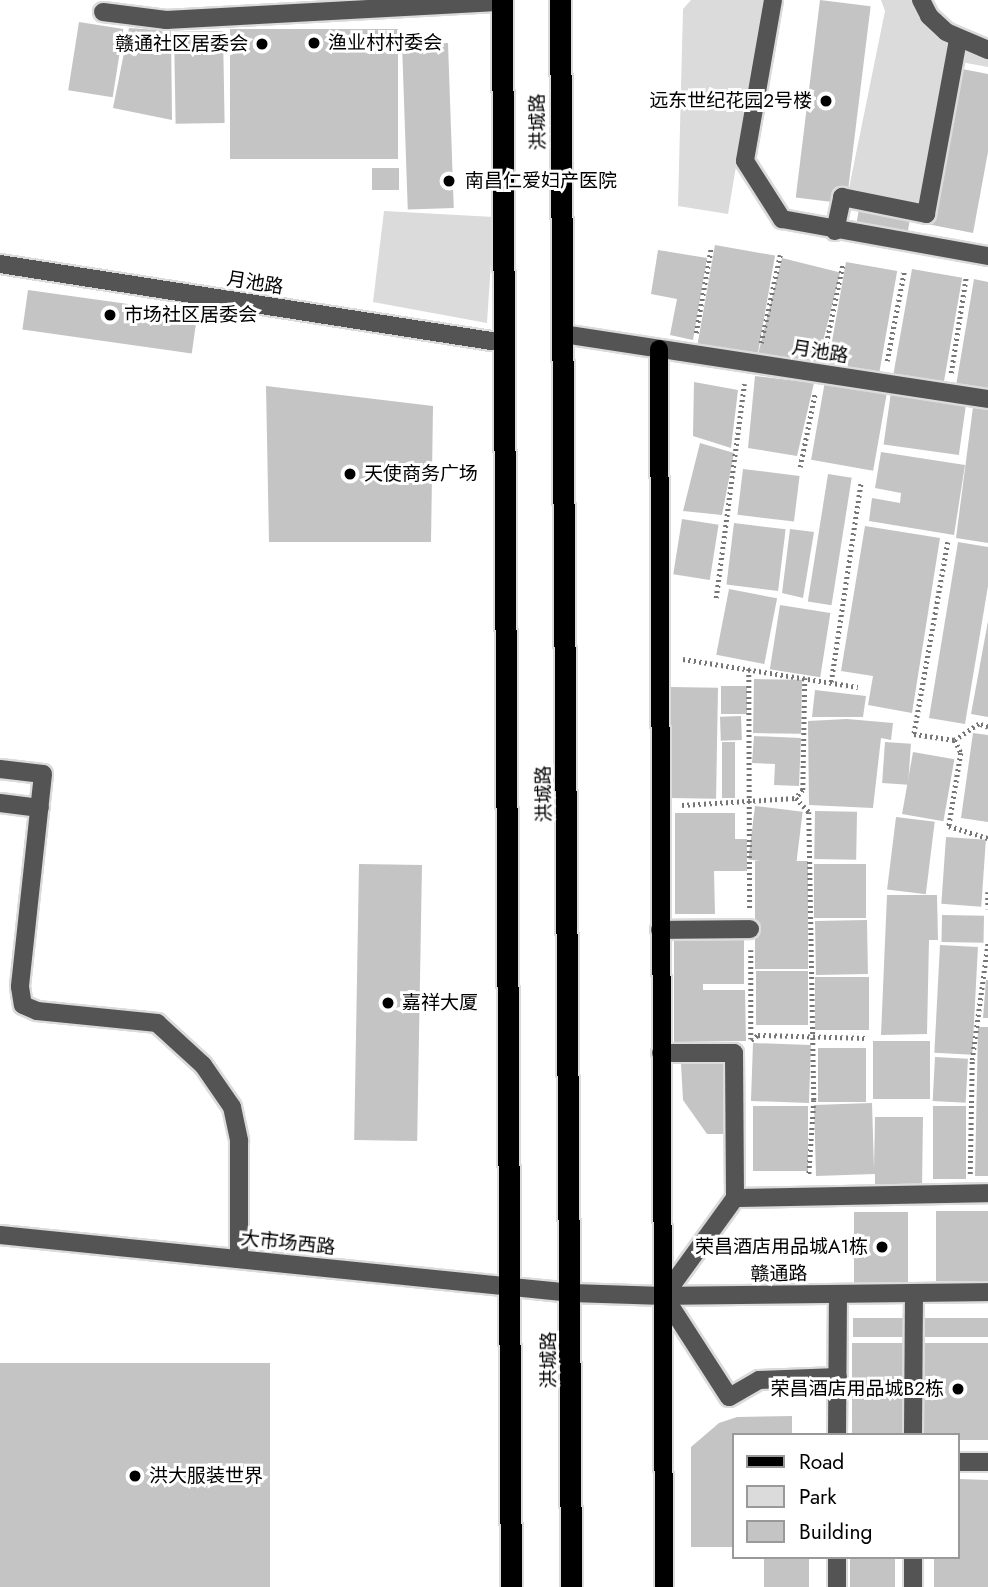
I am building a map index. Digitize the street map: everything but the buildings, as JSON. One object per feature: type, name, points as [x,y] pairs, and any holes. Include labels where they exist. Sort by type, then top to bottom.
[{"type":"highway","name":"洪城路","points":[[559,0],[572,1293],[571,1587]]},
{"type":"highway","name":"洪城路","points":[[502,1],[507,1286],[511,1587]]},
{"type":"main road","points":[[659,349],[663,1587]]},
{"type":"street","points":[[773,0],[745,161],[782,219],[835,231],[988,256]]},
{"type":"street","points":[[921,0],[929,16],[958,39],[988,50]]},
{"type":"street","points":[[103,12],[166,20],[502,1]]},
{"type":"street","points":[[835,231],[842,197],[926,214],[958,39]]},
{"type":"street","name":"月池路","points":[[0,264],[504,343]]},
{"type":"street","name":"月池路","points":[[563,334],[988,399]]},
{"type":"street","points":[[0,769],[43,774],[20,986],[23,1004],[37,1011],[157,1023],[185,1044],[222,1087],[239,1141],[239,1259]]},
{"type":"street","points":[[0,803],[40,808]]},
{"type":"street","points":[[660,930],[750,929]]},
{"type":"street","points":[[661,1053],[734,1052],[735,1198],[664,1296],[729,1397],[759,1380],[838,1377]]},
{"type":"street","points":[[735,1198],[988,1193]]},
{"type":"street","name":"大市场西路","points":[[0,1235],[572,1293]]},
{"type":"street","name":"赣通路","points":[[572,1293],[664,1296],[988,1292]]},
{"type":"street","points":[[914,1293],[914,1433]]},
{"type":"street","points":[[837,1433],[838,1294]]},
{"type":"street","points":[[960,1462],[988,1462]]},
{"type":"street","points":[[836,1587],[837,1559]]},
{"type":"street","points":[[913,1559],[913,1587]]},
{"type":"path","points":[[689,354],[711,248]]},
{"type":"path","points":[[716,598],[752,363],[780,255]]},
{"type":"path","points":[[883,383],[904,272]]},
{"type":"path","points":[[947,393],[966,277]]},
{"type":"path","points":[[831,682],[861,481]]},
{"type":"path","points":[[948,542],[914,734],[955,740],[979,724],[988,727]]},
{"type":"path","points":[[659,655],[858,687]]},
{"type":"path","points":[[749,669],[751,1040]]},
{"type":"path","points":[[796,799],[803,790],[805,678]]},
{"type":"path","points":[[955,740],[961,753],[949,826],[988,838]]},
{"type":"path","points":[[660,805],[796,799],[809,812],[813,1037],[811,1174],[798,1197]]},
{"type":"path","points":[[988,892],[988,909]]},
{"type":"path","points":[[970,1194],[972,1060],[988,942]]},
{"type":"path","points":[[734,1052],[758,1035],[867,1038]]},
{"type":"green space","points":[[691,0],[764,0],[728,214],[678,206],[683,9]]},
{"type":"green space","points":[[881,0],[915,0],[988,54],[988,67],[950,60],[925,208],[848,193],[885,11]]},
{"type":"green space","points":[[384,211],[494,217],[487,323],[373,302]]},
{"type":"place","name":"渔业村村委会","points":[[314,43]]},
{"type":"place","name":"赣通社区居委会","points":[[262,44]]},
{"type":"place","name":"远东世纪花园2号楼","points":[[826,101]]},
{"type":"place","name":"南昌仁爱妇产医院","points":[[449,181]]},
{"type":"place","name":"市场社区居委会","points":[[110,315]]},
{"type":"place","name":"天使商务广场","points":[[350,474]]},
{"type":"place","name":"嘉祥大厦","points":[[388,1003]]},
{"type":"place","name":"荣昌酒店用品城A1栋","points":[[882,1247]]},
{"type":"place","name":"荣昌酒店用品城B2栋","points":[[958,1389]]},
{"type":"place","name":"洪大服装世界","points":[[135,1476]]}]
